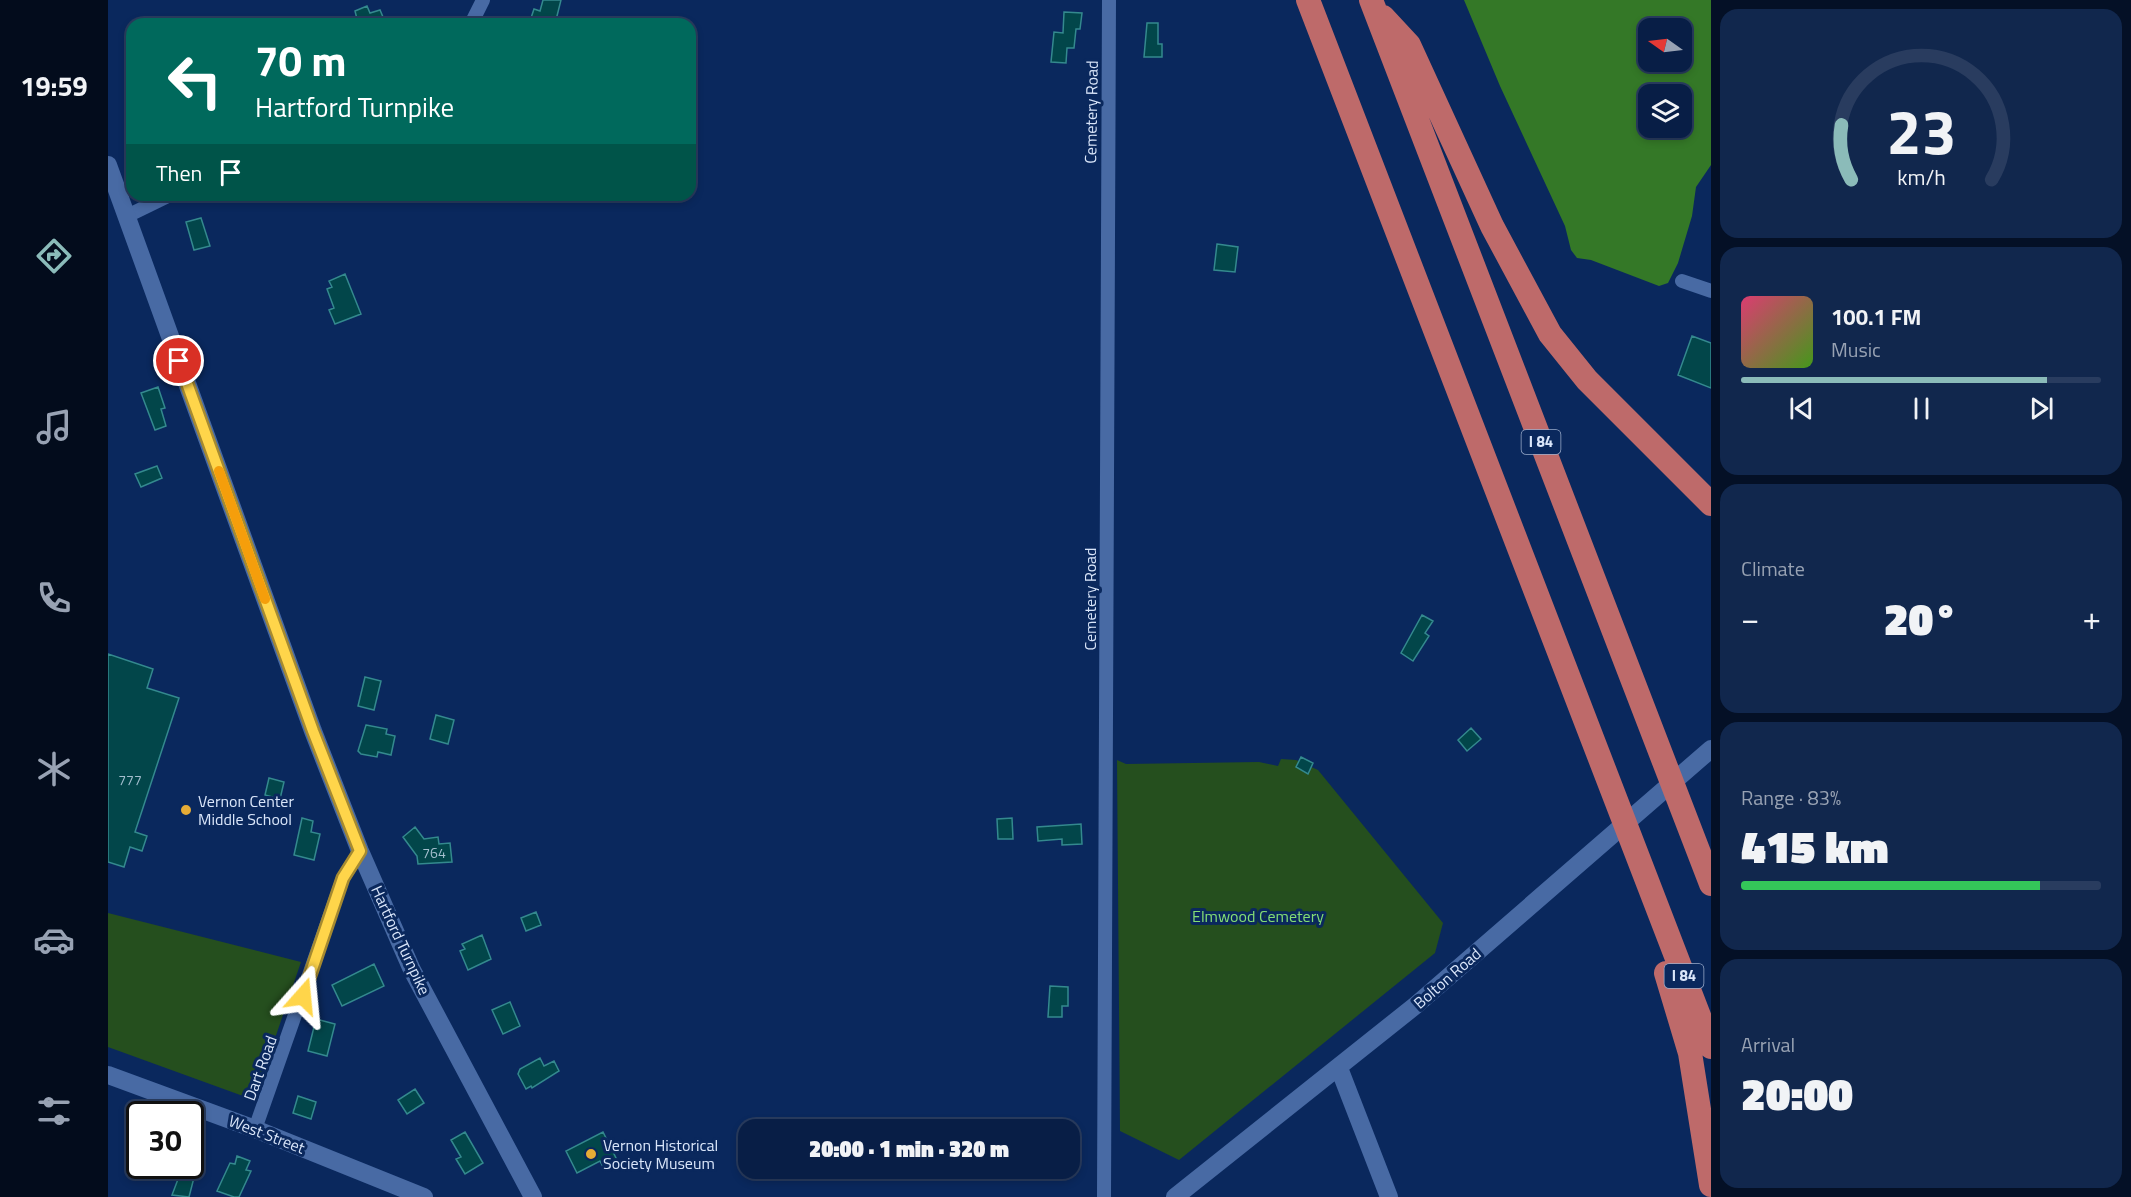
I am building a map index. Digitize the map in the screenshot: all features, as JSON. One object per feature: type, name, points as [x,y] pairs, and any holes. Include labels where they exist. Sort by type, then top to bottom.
[{"type":"highway","name":"I 84","points":[[1308,0],[1711,1047]]},
{"type":"highway","name":"I 84","points":[[1372,3],[1711,884]]},
{"type":"highway","points":[[1372,3],[1408,45],[1492,226],[1550,334],[1580,373],[1711,504]]},
{"type":"highway","points":[[1657,906],[1661,956],[1690,1053],[1711,1185]]},
{"type":"main road","name":"Hartford Turnpike","points":[[108,165],[313,731],[360,851],[412,970],[533,1197]]},
{"type":"main road","name":"Bolton Road","points":[[1175,1197],[1416,1005],[1711,749]]},
{"type":"main road","points":[[1339,1068],[1389,1197]]},
{"type":"main road","name":"West Street","points":[[108,1075],[255,1129],[424,1197]]},
{"type":"street","points":[[474,18],[483,0]]},
{"type":"street","name":"Cemetery Road","points":[[1104,1197],[1109,0]]},
{"type":"street","points":[[127,216],[158,201]]},
{"type":"street","points":[[1682,281],[1711,291]]},
{"type":"street","name":"Dart Road","points":[[255,1129],[343,878],[360,851]]},
{"type":"green space","points":[[1464,0],[1711,0],[1711,165],[1696,187],[1692,216],[1678,263],[1668,283],[1659,286],[1591,260],[1577,258],[1571,250],[1565,226],[1500,86]]},
{"type":"green space","name":"Elmwood Cemetery","points":[[1281,759],[1296,760],[1318,770],[1443,923],[1435,953],[1179,1160],[1120,1131],[1117,760],[1126,764],[1259,762],[1278,766]]},
{"type":"green space","points":[[108,913],[301,962],[254,1100],[108,1047]]},
{"type":"building","points":[[543,0],[561,0],[556,18],[531,18],[534,9],[540,11]]},
{"type":"building","points":[[367,6],[370,13],[380,10],[383,18],[357,18],[355,11]]},
{"type":"building","points":[[1064,12],[1082,13],[1080,29],[1076,29],[1074,48],[1067,48],[1066,63],[1051,62],[1054,32],[1063,33]]},
{"type":"building","points":[[1147,23],[1158,23],[1158,44],[1162,44],[1162,57],[1144,57]]},
{"type":"building","points":[[201,218],[210,246],[194,250],[186,222]]},
{"type":"building","points":[[1217,244],[1238,247],[1235,272],[1214,270]]},
{"type":"building","points":[[345,274],[361,314],[335,324],[329,310],[334,308],[327,289],[332,287],[329,281]]},
{"type":"building","points":[[1692,336],[1711,343],[1711,388],[1678,375]]},
{"type":"building","points":[[158,387],[165,408],[161,409],[166,426],[155,430],[141,393]]},
{"type":"building","points":[[157,466],[162,478],[141,487],[135,474]]},
{"type":"building","points":[[1422,615],[1433,621],[1425,633],[1429,636],[1413,661],[1401,653]]},
{"type":"building","points":[[108,654],[153,669],[147,688],[179,698],[135,832],[147,836],[142,851],[130,847],[124,867],[108,862]]},
{"type":"building","points":[[365,677],[381,681],[374,710],[358,706]]},
{"type":"building","points":[[436,715],[454,720],[448,744],[430,739]]},
{"type":"building","points":[[366,725],[387,729],[386,734],[395,736],[391,755],[378,752],[377,757],[361,754],[358,751]]},
{"type":"building","points":[[1471,728],[1481,739],[1467,751],[1458,740]]},
{"type":"building","points":[[1301,757],[1313,763],[1308,774],[1296,767]]},
{"type":"building","points":[[269,778],[284,782],[280,799],[265,795]]},
{"type":"building","points":[[302,818],[313,821],[311,832],[320,834],[314,860],[294,855]]},
{"type":"building","points":[[1012,818],[1013,839],[998,839],[997,819]]},
{"type":"building","points":[[1081,824],[1082,844],[1062,845],[1062,839],[1038,841],[1037,827]]},
{"type":"building","points":[[415,827],[424,839],[438,837],[439,844],[450,843],[452,862],[418,864],[417,856],[403,837]]},
{"type":"building","points":[[536,912],[541,925],[526,931],[521,918]]},
{"type":"building","points":[[482,935],[491,959],[468,970],[460,951],[465,949],[462,944]]},
{"type":"building","points":[[374,964],[384,986],[342,1006],[332,985]]},
{"type":"building","points":[[1050,986],[1068,987],[1068,1006],[1062,1006],[1062,1017],[1048,1017]]},
{"type":"building","points":[[510,1002],[520,1026],[503,1034],[492,1010]]},
{"type":"building","points":[[316,1019],[335,1024],[327,1056],[308,1051]]},
{"type":"building","points":[[540,1058],[544,1066],[554,1061],[559,1071],[532,1088],[531,1086],[526,1089],[518,1074],[520,1069]]},
{"type":"building","points":[[415,1089],[424,1103],[407,1114],[398,1100]]},
{"type":"building","points":[[298,1096],[316,1102],[311,1119],[293,1113]]},
{"type":"building","points":[[465,1132],[483,1163],[465,1174],[456,1159],[461,1157],[451,1140]]},
{"type":"building","name":"Vernon Historical Society Museum","points":[[603,1132],[618,1162],[604,1169],[600,1161],[577,1173],[566,1151]]},
{"type":"building","points":[[237,1156],[250,1161],[246,1170],[251,1171],[239,1197],[234,1197],[217,1191],[230,1163],[235,1164]]},
{"type":"building","points":[[178,1179],[194,1179],[189,1197],[172,1195]]},
{"type":"slow traffic","points":[[219,471],[265,599]]},
{"type":"place","name":"Vernon Center Middle School","points":[[186,810]]},
{"type":"place","name":"Vernon Historical Society Museum","points":[[591,1154]]},
{"type":"route","points":[[179,361],[313,731],[360,851],[343,878],[303,996]]}]
